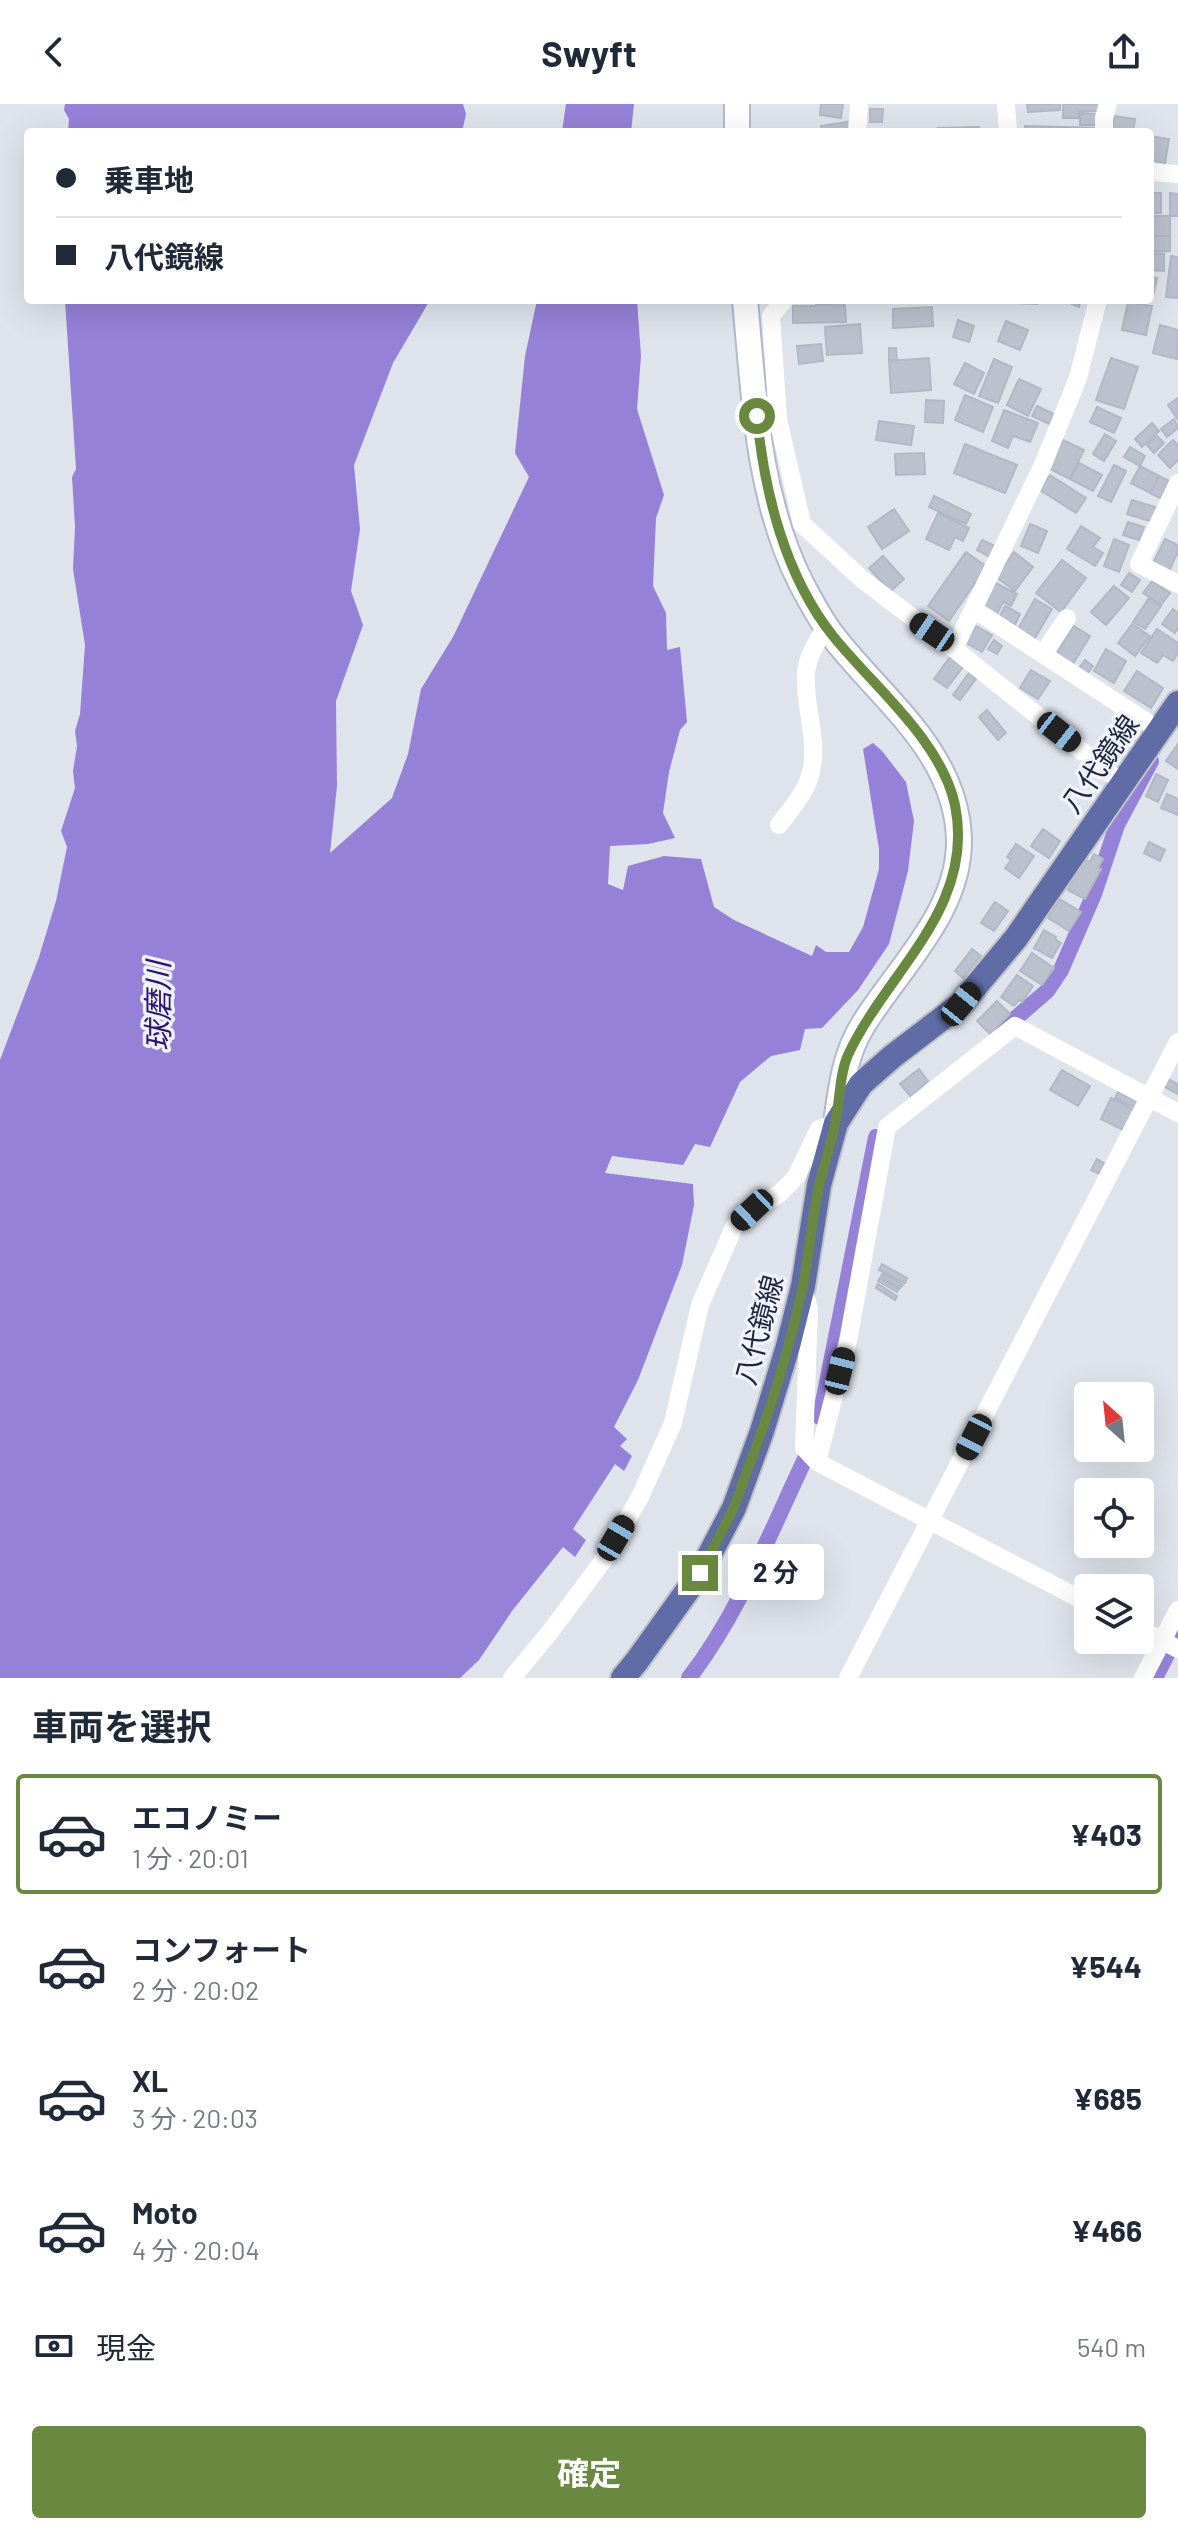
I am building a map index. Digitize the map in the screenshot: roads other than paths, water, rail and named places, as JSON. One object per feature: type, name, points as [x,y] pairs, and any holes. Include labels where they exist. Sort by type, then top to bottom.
[{"type":"main road","name":"八代鏡線","points":[[623,1678],[700,1573],[734,1508],[788,1346],[803,1286],[819,1185],[836,1123],[861,1084],[961,1004],[1016,938],[1178,703]]},
{"type":"street","points":[[737,104],[737,128]]},
{"type":"street","points":[[857,128],[859,104]]},
{"type":"street","points":[[1006,104],[1008,128]]},
{"type":"street","points":[[1104,128],[1108,104]]},
{"type":"street","points":[[1154,172],[1178,174]]},
{"type":"street","points":[[512,1678],[605,1558],[640,1497],[673,1423],[700,1305],[734,1227],[752,1210],[779,1194],[796,1177],[819,1129],[836,1123],[846,1060],[862,1026],[936,920],[953,879],[959,842],[954,803],[940,768],[927,745],[826,626],[800,581],[781,535],[759,445],[745,304]]},
{"type":"street","points":[[781,304],[771,316],[778,419],[802,524]]},
{"type":"street","points":[[954,649],[1048,452],[1078,378],[1097,304]]},
{"type":"street","points":[[759,445],[802,524],[902,612],[954,649],[1122,783]]},
{"type":"street","points":[[1178,483],[1139,564],[1178,584]]},
{"type":"street","points":[[975,610],[1159,730]]},
{"type":"street","points":[[1043,654],[1067,618]]},
{"type":"street","points":[[779,825],[797,802],[811,775],[814,751],[806,673],[811,653],[826,626]]},
{"type":"street","points":[[817,1462],[848,1341],[887,1127],[1015,1026],[1178,1113]]},
{"type":"street","points":[[848,1678],[1178,1042]]},
{"type":"street","points":[[803,1286],[809,1309],[804,1448],[817,1462],[1074,1596]]},
{"type":"street","points":[[1143,1678],[1170,1645],[1178,1610]]},
{"type":"street","points":[[640,1678],[649,1662],[651,1641]]},
{"type":"water","points":[[65,104],[463,104],[466,114],[463,128],[68,128],[69,119],[64,110]]},
{"type":"water","points":[[566,104],[634,104],[631,128],[563,128]]},
{"type":"water","name":"球磨川","points":[[65,304],[428,304],[393,363],[354,465],[360,529],[351,591],[363,625],[336,701],[337,786],[330,853],[392,798],[408,754],[421,689],[453,637],[529,477],[515,453],[525,356],[536,304],[637,304],[641,356],[637,409],[664,495],[656,518],[653,586],[666,613],[667,650],[680,647],[687,722],[680,730],[663,813],[675,838],[648,844],[610,846],[608,884],[623,890],[628,866],[664,856],[701,859],[714,907],[734,920],[812,956],[816,945],[826,952],[849,952],[863,927],[879,869],[879,849],[863,749],[873,743],[906,782],[914,821],[908,871],[889,944],[858,990],[822,1028],[805,1029],[800,1050],[771,1056],[740,1082],[710,1147],[695,1144],[683,1165],[612,1156],[605,1173],[693,1184],[694,1205],[682,1265],[638,1380],[614,1427],[627,1439],[620,1446],[632,1456],[624,1471],[615,1464],[573,1529],[586,1540],[575,1557],[563,1547],[512,1611],[479,1660],[460,1678],[0,1678],[0,1060],[39,957],[56,901],[67,847],[61,831],[75,788],[75,731],[80,714],[85,645],[73,569],[75,527],[72,477],[76,469]]},
{"type":"waterway","points":[[1002,1030],[1047,991],[1061,970],[1094,894],[1117,825],[1151,761]]},
{"type":"waterway","points":[[820,1417],[876,1137]]},
{"type":"waterway","points":[[689,1678],[738,1600],[805,1459]]},
{"type":"waterway","points":[[1155,1678],[1178,1633]]}]
